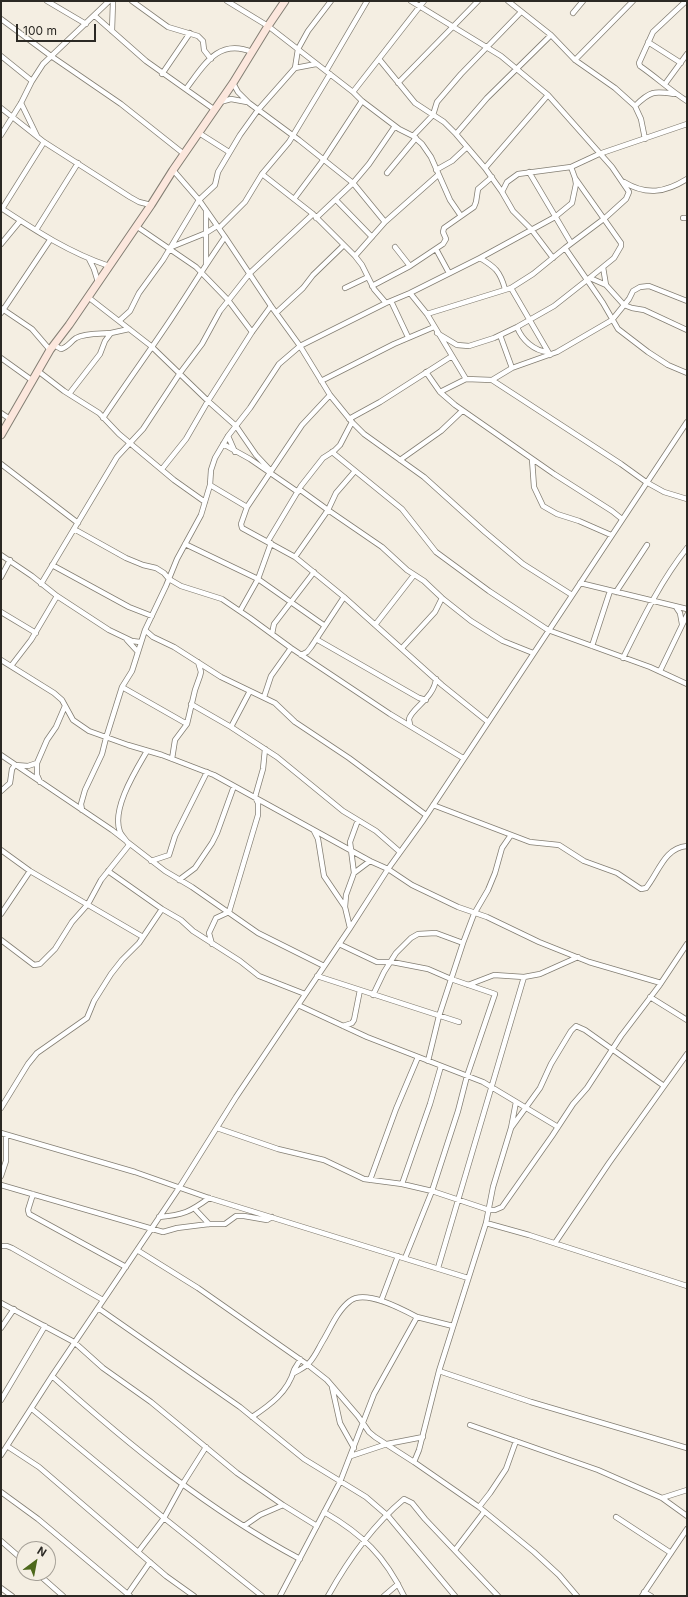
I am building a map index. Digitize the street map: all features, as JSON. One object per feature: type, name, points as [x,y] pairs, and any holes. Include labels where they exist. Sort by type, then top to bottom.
[{"type":"street","points":[[47,1],[86,24]]},
{"type":"street","points":[[1,135],[43,64],[109,1]]},
{"type":"street","points":[[112,32],[113,1]]},
{"type":"street","points":[[132,1],[168,27],[190,33],[201,38],[204,50],[212,59]]},
{"type":"street","points":[[227,1],[268,26],[353,92],[362,101],[395,126],[414,137],[431,157],[450,200],[461,216]]},
{"type":"street","points":[[1,435],[52,347],[110,266],[151,205],[172,170],[233,83],[285,1]]},
{"type":"street","points":[[119,321],[130,311],[139,293],[199,200],[215,185],[218,172],[229,152],[258,110],[295,68],[298,49],[308,31],[331,1]]},
{"type":"street","points":[[326,71],[367,1]]},
{"type":"street","points":[[411,1],[486,47],[518,69],[548,95],[623,182],[628,190],[629,196],[605,218],[533,274],[512,288],[428,316]]},
{"type":"street","points":[[353,92],[424,1]]},
{"type":"street","points":[[398,83],[478,1]]},
{"type":"street","points":[[508,1],[551,35],[575,60],[615,88],[635,106],[642,119],[646,139]]},
{"type":"street","points":[[573,12],[583,1]]},
{"type":"street","points":[[575,60],[633,1]]},
{"type":"street","points":[[674,94],[665,84],[640,66],[639,63],[648,42],[657,28],[686,1]]},
{"type":"street","points":[[387,173],[414,137],[433,115],[437,102],[486,47],[521,12]]},
{"type":"street","points":[[95,16],[162,74],[215,110]]},
{"type":"street","points":[[1,19],[51,56],[121,104],[184,154]]},
{"type":"street","points":[[162,74],[190,33]]},
{"type":"street","points":[[456,134],[487,98],[551,35]]},
{"type":"street","points":[[648,42],[681,63]]},
{"type":"street","points":[[186,89],[204,66],[223,49],[242,48],[252,52]]},
{"type":"street","points":[[665,84],[687,54]]},
{"type":"street","points":[[1,56],[32,81]]},
{"type":"street","points":[[379,59],[415,103],[444,122],[456,134],[492,177],[513,211],[531,229],[553,258]]},
{"type":"street","points":[[295,68],[316,64]]},
{"type":"street","points":[[169,248],[218,227],[244,202],[262,174],[293,135],[330,74]]},
{"type":"street","points":[[233,83],[238,92],[249,103],[293,135],[353,183],[385,222]]},
{"type":"street","points":[[635,106],[646,95],[651,92],[659,91],[674,94],[687,101]]},
{"type":"street","points":[[485,168],[548,95]]},
{"type":"street","points":[[220,102],[231,99],[249,103]]},
{"type":"street","points":[[294,199],[324,159],[362,101]]},
{"type":"street","points":[[21,103],[38,138]]},
{"type":"street","points":[[1,108],[44,142],[130,197],[139,202],[151,205]]},
{"type":"street","points":[[502,192],[507,182],[518,174],[571,167],[599,154],[687,124]]},
{"type":"street","points":[[41,584],[117,457],[143,429],[180,373],[202,344],[220,311],[228,300],[250,273],[315,216],[336,200],[353,183],[369,164],[395,126]]},
{"type":"street","points":[[199,133],[229,152]]},
{"type":"street","points":[[44,142],[2,208],[50,240],[89,260],[110,266]]},
{"type":"street","points":[[436,170],[452,161],[467,148]]},
{"type":"street","points":[[36,230],[78,163]]},
{"type":"street","points":[[82,810],[81,804],[88,784],[102,754],[122,687],[132,671],[140,642],[185,544],[201,515],[210,485],[211,470],[215,458],[228,436],[250,408],[279,364],[300,346],[480,258],[555,217],[572,203],[576,184],[571,167]]},
{"type":"street","points":[[172,170],[199,200],[300,346],[330,395],[350,421],[424,477],[494,541],[523,564],[572,595]]},
{"type":"street","points":[[529,172],[571,243]]},
{"type":"street","points":[[262,174],[315,216],[355,256],[379,296],[389,302],[408,337]]},
{"type":"street","points":[[355,256],[385,222],[438,175]]},
{"type":"street","points":[[372,286],[410,266],[436,249],[445,241],[443,232],[444,228],[475,205],[478,189],[492,177]]},
{"type":"street","points":[[437,333],[457,344],[469,346],[500,336],[531,320],[558,302],[615,256],[621,246],[621,242],[575,178]]},
{"type":"street","points":[[623,182],[635,188],[660,191],[687,179]]},
{"type":"street","points":[[496,183],[507,182]]},
{"type":"street","points":[[336,200],[372,237]]},
{"type":"street","points":[[206,210],[206,264]]},
{"type":"street","points":[[1,244],[20,221]]},
{"type":"street","points":[[136,226],[201,271],[228,300],[252,332]]},
{"type":"street","points":[[103,418],[225,237]]},
{"type":"street","points":[[50,240],[2,310],[32,329],[52,347],[61,349],[66,348],[81,336],[111,333],[129,329]]},
{"type":"street","points":[[276,313],[303,288],[312,274],[344,245]]},
{"type":"street","points":[[395,247],[410,266]]},
{"type":"street","points":[[565,248],[588,279],[618,329],[668,365],[687,373]]},
{"type":"street","points":[[436,249],[448,273]]},
{"type":"street","points":[[480,258],[496,269],[506,289]]},
{"type":"street","points":[[89,260],[94,269],[98,282]]},
{"type":"street","points":[[603,267],[606,285]]},
{"type":"street","points":[[345,288],[368,277]]},
{"type":"street","points":[[588,279],[606,285],[624,305],[644,310],[687,330]]},
{"type":"street","points":[[492,380],[512,368],[549,354],[612,320],[635,289],[642,286],[649,286],[687,301]]},
{"type":"street","points":[[512,288],[549,354]]},
{"type":"street","points":[[410,293],[428,316],[466,379]]},
{"type":"street","points":[[88,297],[151,346],[236,426],[270,472]]},
{"type":"street","points":[[162,469],[186,439],[208,401],[252,332],[271,306]]},
{"type":"street","points":[[425,330],[428,316]]},
{"type":"street","points":[[322,381],[408,337],[434,327]]},
{"type":"street","points":[[517,327],[521,336],[526,341],[540,351],[549,354]]},
{"type":"street","points":[[69,394],[100,354],[104,341],[111,333]]},
{"type":"street","points":[[500,336],[512,368]]},
{"type":"street","points":[[448,351],[457,344]]},
{"type":"street","points":[[240,611],[258,579],[270,542],[298,491],[323,458],[340,444],[350,421],[452,356]]},
{"type":"street","points":[[1,358],[33,381]]},
{"type":"street","points":[[38,371],[94,410],[130,443],[188,492],[205,502]]},
{"type":"street","points":[[426,372],[440,392],[462,410],[622,519]]},
{"type":"street","points":[[440,392],[466,379],[492,380],[621,464],[646,482],[664,492],[687,499]]},
{"type":"street","points":[[330,395],[302,425],[270,472],[247,507],[241,524],[242,528],[295,557],[344,597],[442,685],[488,722]]},
{"type":"street","points":[[400,460],[441,431],[462,410]]},
{"type":"street","points":[[1,413],[10,419]]},
{"type":"street","points":[[1,1455],[74,1342],[179,1188],[298,1004],[388,869],[433,805],[687,422]]},
{"type":"street","points":[[228,436],[235,452]]},
{"type":"street","points":[[223,444],[270,472],[382,547],[414,576],[424,581],[442,598],[471,621],[510,644],[533,653]]},
{"type":"street","points":[[332,452],[402,509],[436,552],[489,591],[548,630],[559,636],[592,646],[660,671],[687,684]]},
{"type":"street","points":[[532,458],[534,468],[534,487],[543,506],[557,514],[579,521],[611,535]]},
{"type":"street","points":[[534,468],[538,463]]},
{"type":"street","points":[[1,464],[78,523]]},
{"type":"street","points":[[295,557],[328,510],[336,493],[355,470]]},
{"type":"street","points":[[210,485],[247,507]]},
{"type":"street","points":[[74,529],[126,558],[143,566],[156,568],[164,573],[169,580],[191,591],[222,599],[301,655],[390,714],[463,758]]},
{"type":"street","points":[[185,544],[258,579],[325,626]]},
{"type":"street","points":[[616,592],[648,545]]},
{"type":"street","points":[[623,658],[668,572],[687,548]]},
{"type":"street","points":[[1,554],[57,596],[109,630],[126,639],[140,642]]},
{"type":"street","points":[[1,576],[10,560]]},
{"type":"street","points":[[52,566],[129,607],[152,616]]},
{"type":"street","points":[[272,634],[274,624],[314,572]]},
{"type":"street","points":[[375,625],[414,576]]},
{"type":"street","points":[[580,583],[687,609]]},
{"type":"street","points":[[592,646],[610,591]]},
{"type":"street","points":[[11,666],[36,633],[57,596]]},
{"type":"street","points":[[301,655],[307,652],[316,640],[344,597]]},
{"type":"street","points":[[402,648],[435,612],[442,598]]},
{"type":"street","points":[[674,606],[680,613],[682,625]]},
{"type":"street","points":[[1,612],[36,633]]},
{"type":"street","points":[[660,671],[687,615]]},
{"type":"street","points":[[145,630],[153,637],[174,647],[221,677],[275,703],[295,722],[349,758],[426,815]]},
{"type":"street","points":[[126,639],[138,652]]},
{"type":"street","points":[[316,640],[419,698],[426,700]]},
{"type":"street","points":[[264,697],[271,676],[291,648]]},
{"type":"street","points":[[1,660],[54,693],[62,700],[73,720],[79,726],[106,738],[207,772],[255,797],[370,862],[388,869],[412,885],[474,914],[486,917],[539,942],[578,957],[661,983]]},
{"type":"street","points":[[172,759],[175,740],[187,724],[191,704],[201,672],[198,662]]},
{"type":"street","points":[[410,725],[409,720],[411,716],[426,700],[435,687],[436,679]]},
{"type":"street","points":[[435,687],[442,685]]},
{"type":"street","points":[[122,687],[187,724]]},
{"type":"street","points":[[231,727],[250,691]]},
{"type":"street","points":[[419,698],[420,706]]},
{"type":"street","points":[[191,704],[265,749],[320,791],[343,811],[376,831],[400,852]]},
{"type":"street","points":[[40,782],[37,775],[37,763],[65,706]]},
{"type":"street","points":[[212,944],[209,933],[216,918],[229,912],[258,815],[258,803],[255,797],[263,769],[265,749]]},
{"type":"street","points":[[129,844],[120,832],[118,813],[122,800],[136,770],[147,751]]},
{"type":"street","points":[[1,755],[112,830],[151,861],[229,912],[258,933],[324,966]]},
{"type":"street","points":[[15,765],[28,766],[37,763]]},
{"type":"street","points":[[1,791],[11,782],[12,769],[15,765]]},
{"type":"street","points":[[151,861],[169,855],[175,836],[207,772]]},
{"type":"street","points":[[179,880],[195,868],[212,843],[234,786]]},
{"type":"street","points":[[76,806],[81,804]]},
{"type":"street","points":[[433,805],[476,823],[488,825],[530,842],[559,845],[584,861],[617,873],[641,889],[644,889],[651,882],[668,854],[676,848],[687,846]]},
{"type":"street","points":[[350,928],[345,907],[346,895],[354,873],[350,850],[351,839],[358,820]]},
{"type":"street","points":[[312,830],[318,840],[324,876],[345,907]]},
{"type":"street","points":[[428,1060],[450,979],[463,943],[474,914],[488,890],[495,873],[502,848],[510,835]]},
{"type":"street","points":[[1,940],[31,964],[40,964],[55,949],[72,922],[88,904],[108,871],[129,844]]},
{"type":"street","points":[[1,850],[30,871],[143,937]]},
{"type":"street","points":[[354,873],[370,862]]},
{"type":"street","points":[[1,914],[30,871]]},
{"type":"street","points":[[108,871],[162,909],[181,920],[193,931],[212,944],[240,961],[259,976],[305,994]]},
{"type":"street","points":[[1,1108],[28,1064],[37,1053],[87,1018],[94,1001],[111,974],[143,937],[162,909]]},
{"type":"street","points":[[373,995],[384,972],[392,962],[399,948],[411,938],[418,934],[436,933],[463,943]]},
{"type":"street","points":[[339,944],[377,962],[392,962],[428,969],[450,979],[495,994],[467,1076],[458,1111],[432,1191],[405,1258]]},
{"type":"street","points":[[217,1128],[278,1149],[324,1160],[357,1176],[370,1180],[402,1184],[432,1191],[458,1201],[489,1210],[502,1207],[687,944]]},
{"type":"street","points":[[468,985],[494,975],[524,976],[540,974],[578,957]]},
{"type":"street","points":[[317,976],[459,1022]]},
{"type":"street","points":[[438,1268],[524,976]]},
{"type":"street","points":[[343,1026],[352,1023],[354,1020],[360,990]]},
{"type":"street","points":[[650,998],[687,1020]]},
{"type":"street","points":[[298,1004],[367,1037],[428,1060],[491,1087],[558,1127]]},
{"type":"street","points":[[511,1128],[540,1088],[551,1064],[576,1026],[585,1030],[611,1050],[664,1086]]},
{"type":"street","points":[[555,1243],[609,1163],[687,1054]]},
{"type":"street","points":[[370,1180],[396,1109],[418,1056]]},
{"type":"street","points":[[402,1184],[430,1104],[441,1066]]},
{"type":"street","points":[[414,1462],[419,1450],[439,1371],[486,1222],[499,1165],[511,1128],[516,1102]]},
{"type":"street","points":[[1,1133],[135,1172],[209,1198],[468,1278]]},
{"type":"street","points":[[1,1176],[6,1161],[6,1135]]},
{"type":"street","points":[[1,1185],[151,1229],[166,1232],[177,1228],[209,1224],[225,1224],[236,1216],[267,1220],[272,1217]]},
{"type":"street","points":[[33,1194],[28,1210],[29,1214],[126,1267]]},
{"type":"street","points":[[159,1217],[175,1216],[186,1213],[209,1198]]},
{"type":"street","points":[[194,1208],[209,1224]]},
{"type":"street","points":[[486,1222],[687,1286]]},
{"type":"street","points":[[1,1246],[12,1248],[103,1300]]},
{"type":"street","points":[[137,1250],[198,1288],[300,1358],[331,1385],[375,1438],[387,1444],[479,1507],[534,1552],[559,1575],[577,1596]]},
{"type":"street","points":[[381,1301],[398,1256]]},
{"type":"street","points":[[294,1373],[308,1365],[338,1315],[349,1301],[361,1298],[381,1301],[417,1317],[453,1326]]},
{"type":"street","points":[[1,1302],[74,1342],[103,1368],[151,1402],[237,1473],[283,1505],[317,1526]]},
{"type":"street","points":[[98,1308],[252,1417],[304,1459],[362,1494],[388,1516],[456,1596]]},
{"type":"street","points":[[1,1328],[14,1309]]},
{"type":"street","points":[[280,1596],[340,1482],[374,1394],[417,1317]]},
{"type":"street","points":[[1,1400],[45,1326]]},
{"type":"street","points":[[252,1417],[277,1398],[294,1373],[300,1358]]},
{"type":"street","points":[[439,1371],[531,1402],[687,1448]]},
{"type":"street","points":[[52,1376],[132,1446],[182,1485],[277,1547],[300,1559]]},
{"type":"street","points":[[331,1385],[340,1423],[354,1448]]},
{"type":"street","points":[[32,1409],[80,1450],[262,1596]]},
{"type":"street","points":[[470,1425],[598,1470],[662,1498],[687,1516]]},
{"type":"street","points":[[351,1456],[387,1444],[422,1437]]},
{"type":"street","points":[[479,1507],[506,1469],[516,1441]]},
{"type":"street","points":[[7,1446],[39,1467],[150,1562],[194,1596]]},
{"type":"street","points":[[138,1552],[164,1518],[182,1485],[206,1447]]},
{"type":"street","points":[[662,1498],[687,1490]]},
{"type":"street","points":[[1,1492],[38,1519],[128,1595],[150,1562]]},
{"type":"street","points":[[328,1596],[349,1560],[364,1540],[404,1499],[412,1503],[425,1519],[498,1596]]},
{"type":"street","points":[[244,1526],[260,1515],[283,1505]]},
{"type":"street","points":[[324,1512],[353,1530],[364,1540],[376,1553],[398,1584],[404,1596]]},
{"type":"street","points":[[455,1550],[484,1512]]},
{"type":"street","points":[[616,1517],[671,1553]]},
{"type":"street","points":[[651,1596],[643,1594],[687,1529]]},
{"type":"street","points":[[1,1541],[16,1554]]},
{"type":"street","points":[[46,1581],[63,1596]]},
{"type":"street","points":[[384,1596],[398,1584]]},
{"type":"street","points":[[1,1588],[12,1596]]}]
